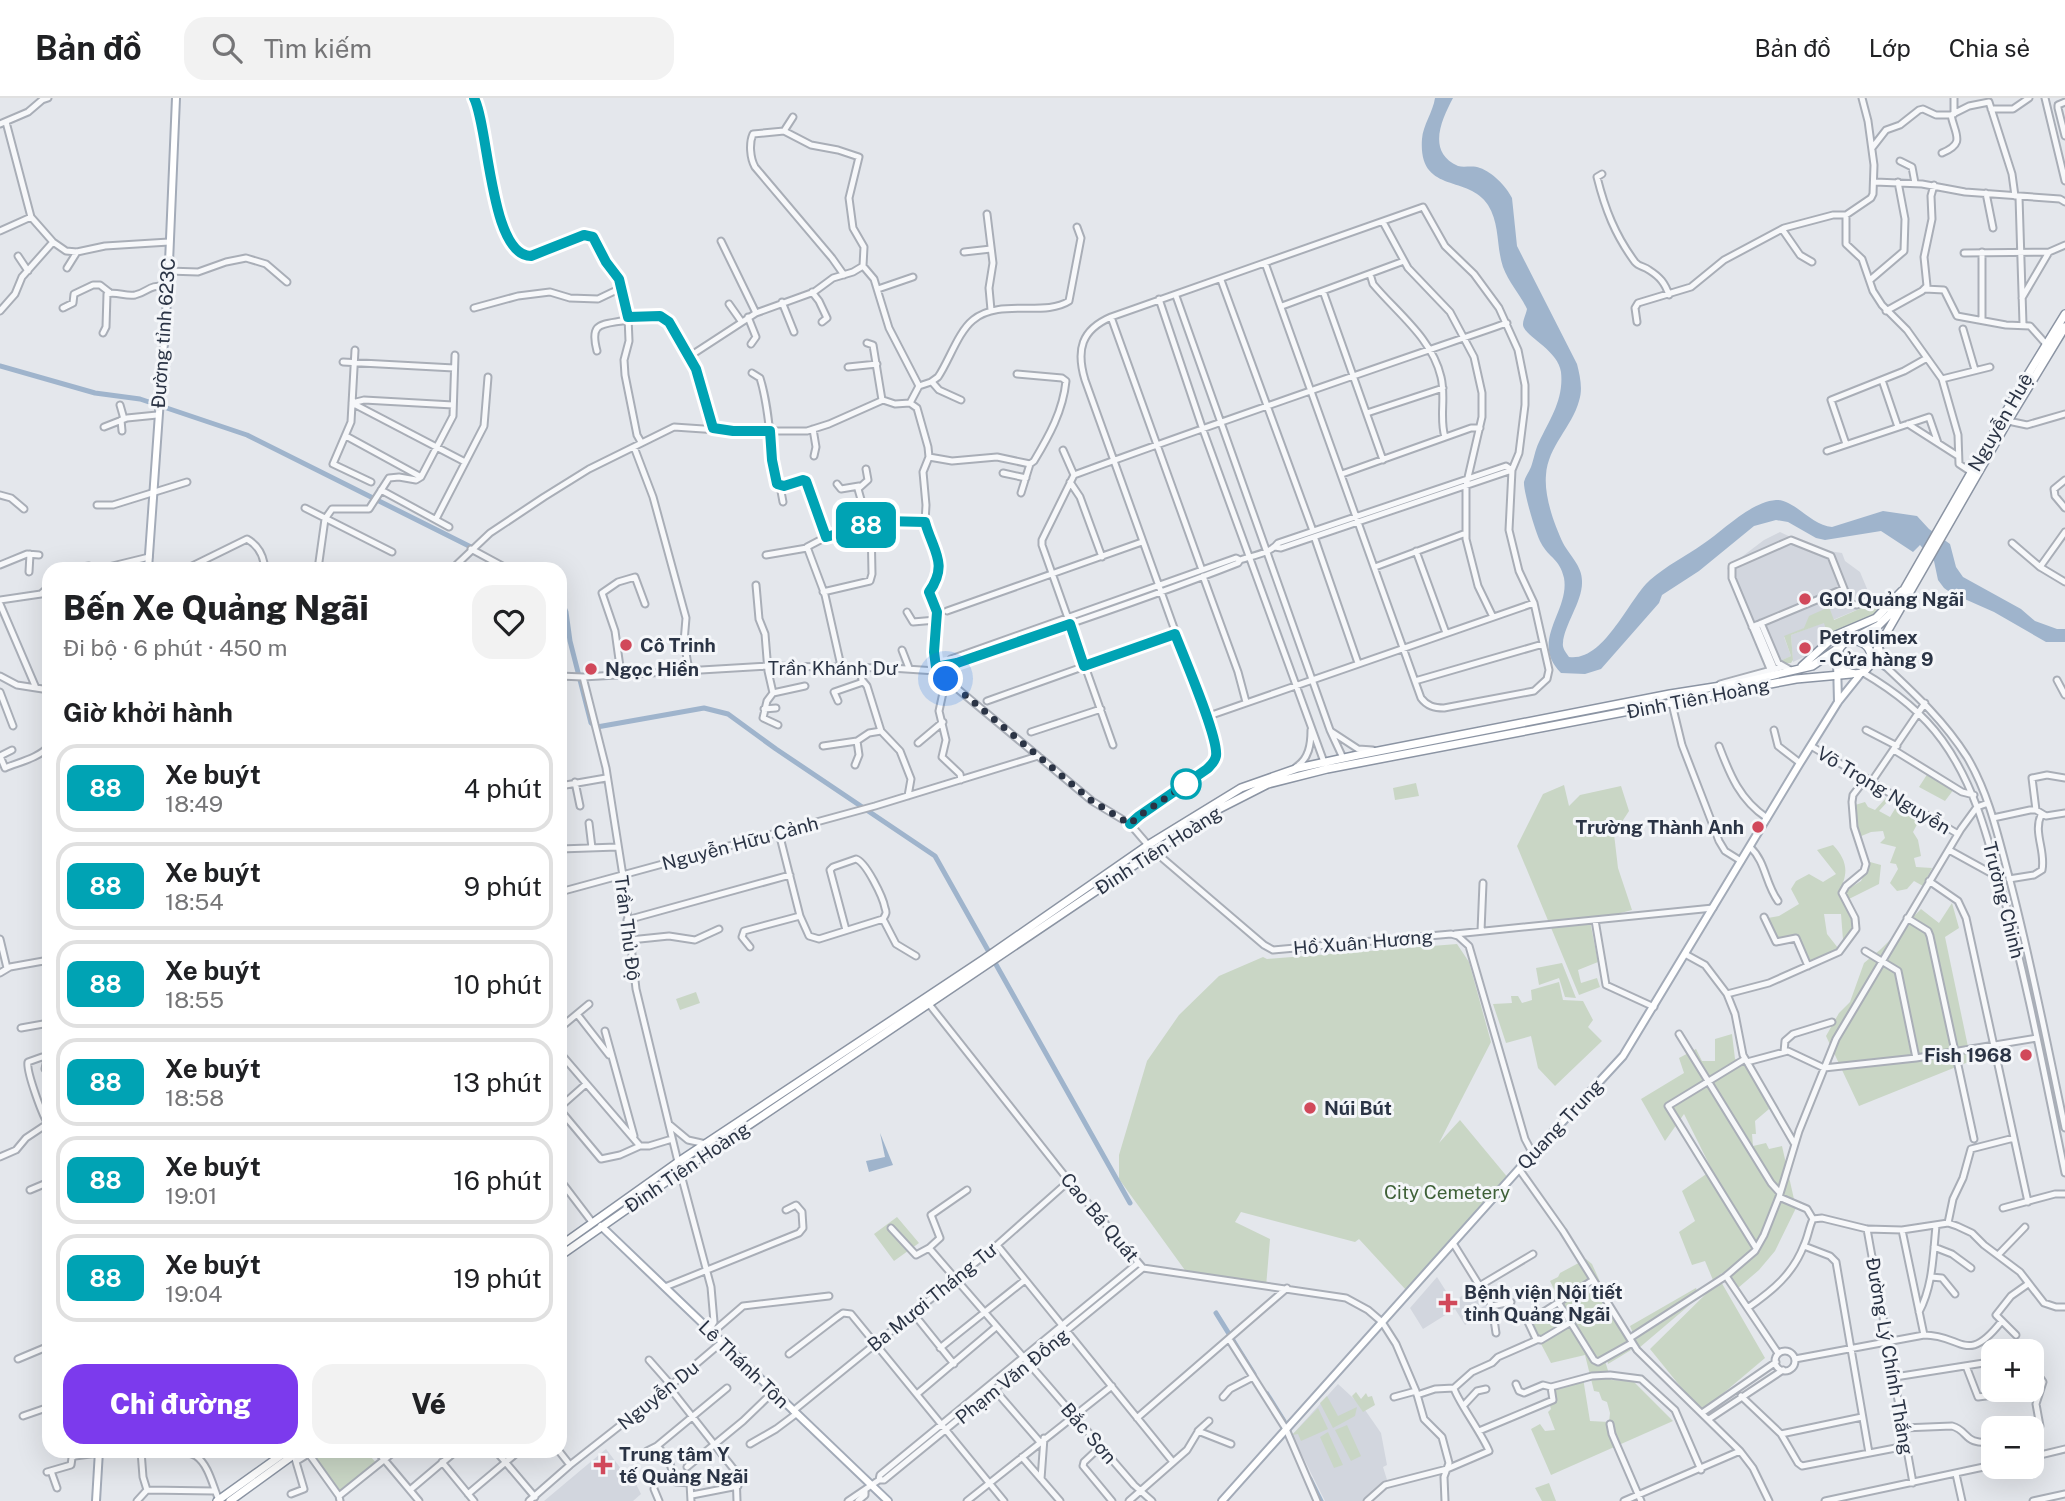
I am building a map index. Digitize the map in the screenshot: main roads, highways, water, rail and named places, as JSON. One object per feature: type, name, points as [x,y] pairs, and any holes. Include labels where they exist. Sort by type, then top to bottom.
[{"type":"highway","name":"Nguyễn Huệ","points":[[1941,533],[2065,314]]},
{"type":"highway","name":"Nguyễn Huệ","points":[[1941,533],[1971,472],[2065,327]]},
{"type":"highway","points":[[1928,555],[1886,618],[1840,647],[1837,658],[1841,668],[1851,674],[1862,672],[1941,533]]},
{"type":"highway","points":[[1792,671],[1811,659],[1836,635],[1868,623],[1905,588]]},
{"type":"highway","points":[[1849,641],[1864,644],[1871,658]]},
{"type":"highway","name":"Đinh Tiên Hoàng","points":[[567,1251],[706,1144],[929,1004],[999,952],[1241,788],[1293,769],[1324,762],[1792,671],[1817,664],[1840,647]]},
{"type":"highway","name":"Đinh Tiên Hoàng","points":[[1151,848],[1268,784],[1327,769],[1796,679],[1851,674]]},
{"type":"highway","name":"Đinh Tiên Hoàng","points":[[567,1241],[985,962]]},
{"type":"highway","points":[[592,1222],[601,1226]]},
{"type":"highway","points":[[218,1501],[285,1458]]},
{"type":"highway","points":[[230,1501],[286,1458]]},
{"type":"main road","name":"Đường tỉnh 623C","points":[[149,562],[168,286],[176,98]]},
{"type":"main road","points":[[1871,658],[1885,666],[1878,645]]},
{"type":"main road","points":[[1837,658],[1838,702]]},
{"type":"main road","name":"Quang Trung","points":[[1222,1501],[1623,1056],[1800,763],[1838,702],[1862,672]]},
{"type":"main road","name":"Lê Thánh Tôn","points":[[601,1226],[888,1501]]},
{"type":"main road","points":[[96,1501],[99,1458]]},
{"type":"water","points":[[1435,98],[1453,98],[1439,135],[1439,144],[1448,160],[1458,166],[1485,170],[1502,184],[1512,198],[1517,246],[1577,364],[1581,387],[1579,401],[1555,446],[1546,475],[1548,501],[1553,519],[1581,576],[1580,597],[1564,636],[1564,649],[1569,657],[1582,656],[1604,640],[1642,589],[1656,575],[1747,511],[1776,500],[1790,504],[1817,522],[1832,527],[1883,511],[1917,516],[1929,529],[1950,544],[1956,567],[1963,577],[2021,609],[2035,621],[2065,629],[2065,642],[2046,642],[1994,612],[1951,593],[1938,580],[1934,561],[1920,545],[1913,552],[1881,531],[1825,540],[1816,538],[1788,522],[1776,520],[1754,526],[1699,571],[1662,595],[1659,603],[1601,669],[1585,674],[1561,673],[1552,661],[1549,638],[1562,602],[1564,578],[1560,567],[1539,538],[1524,482],[1558,400],[1561,372],[1554,356],[1524,328],[1527,309],[1503,267],[1496,227],[1488,205],[1469,189],[1446,181],[1428,169],[1423,157],[1422,139]]},
{"type":"water","points":[[880,1133],[893,1165],[869,1172],[866,1161],[885,1157]]},
{"type":"waterway","points":[[0,366],[95,393],[140,399],[247,435],[475,549]]},
{"type":"waterway","points":[[567,619],[591,723],[597,727],[704,708],[728,714],[935,856],[1130,1203]]},
{"type":"waterway","points":[[1216,1313],[1254,1374]]},
{"type":"waterway","points":[[1267,1394],[1284,1421]]},
{"type":"waterway","points":[[1310,1479],[1321,1501]]},
{"type":"place","name":"GO! Quảng Ngãi","points":[[1805,599]]},
{"type":"place","name":"Cô Trinh","points":[[626,645]]},
{"type":"place","name":"Petrolimex - Cửa hàng 9","points":[[1805,648]]},
{"type":"place","name":"Ngọc Hiền","points":[[591,669]]},
{"type":"place","name":"Trường Thành Anh","points":[[1758,827]]},
{"type":"place","name":"Fish 1968","points":[[2026,1055]]},
{"type":"place","name":"Núi Bút","points":[[1310,1108]]},
{"type":"place","name":"Bệnh viện Nội tiết tỉnh Quảng Ngãi","points":[[1448,1303]]},
{"type":"place","name":"Trung tâm Y tế Quảng Ngãi","points":[[603,1465]]},
{"type":"park label","name":"City Cemetery","points":[[1447,1192]]}]
